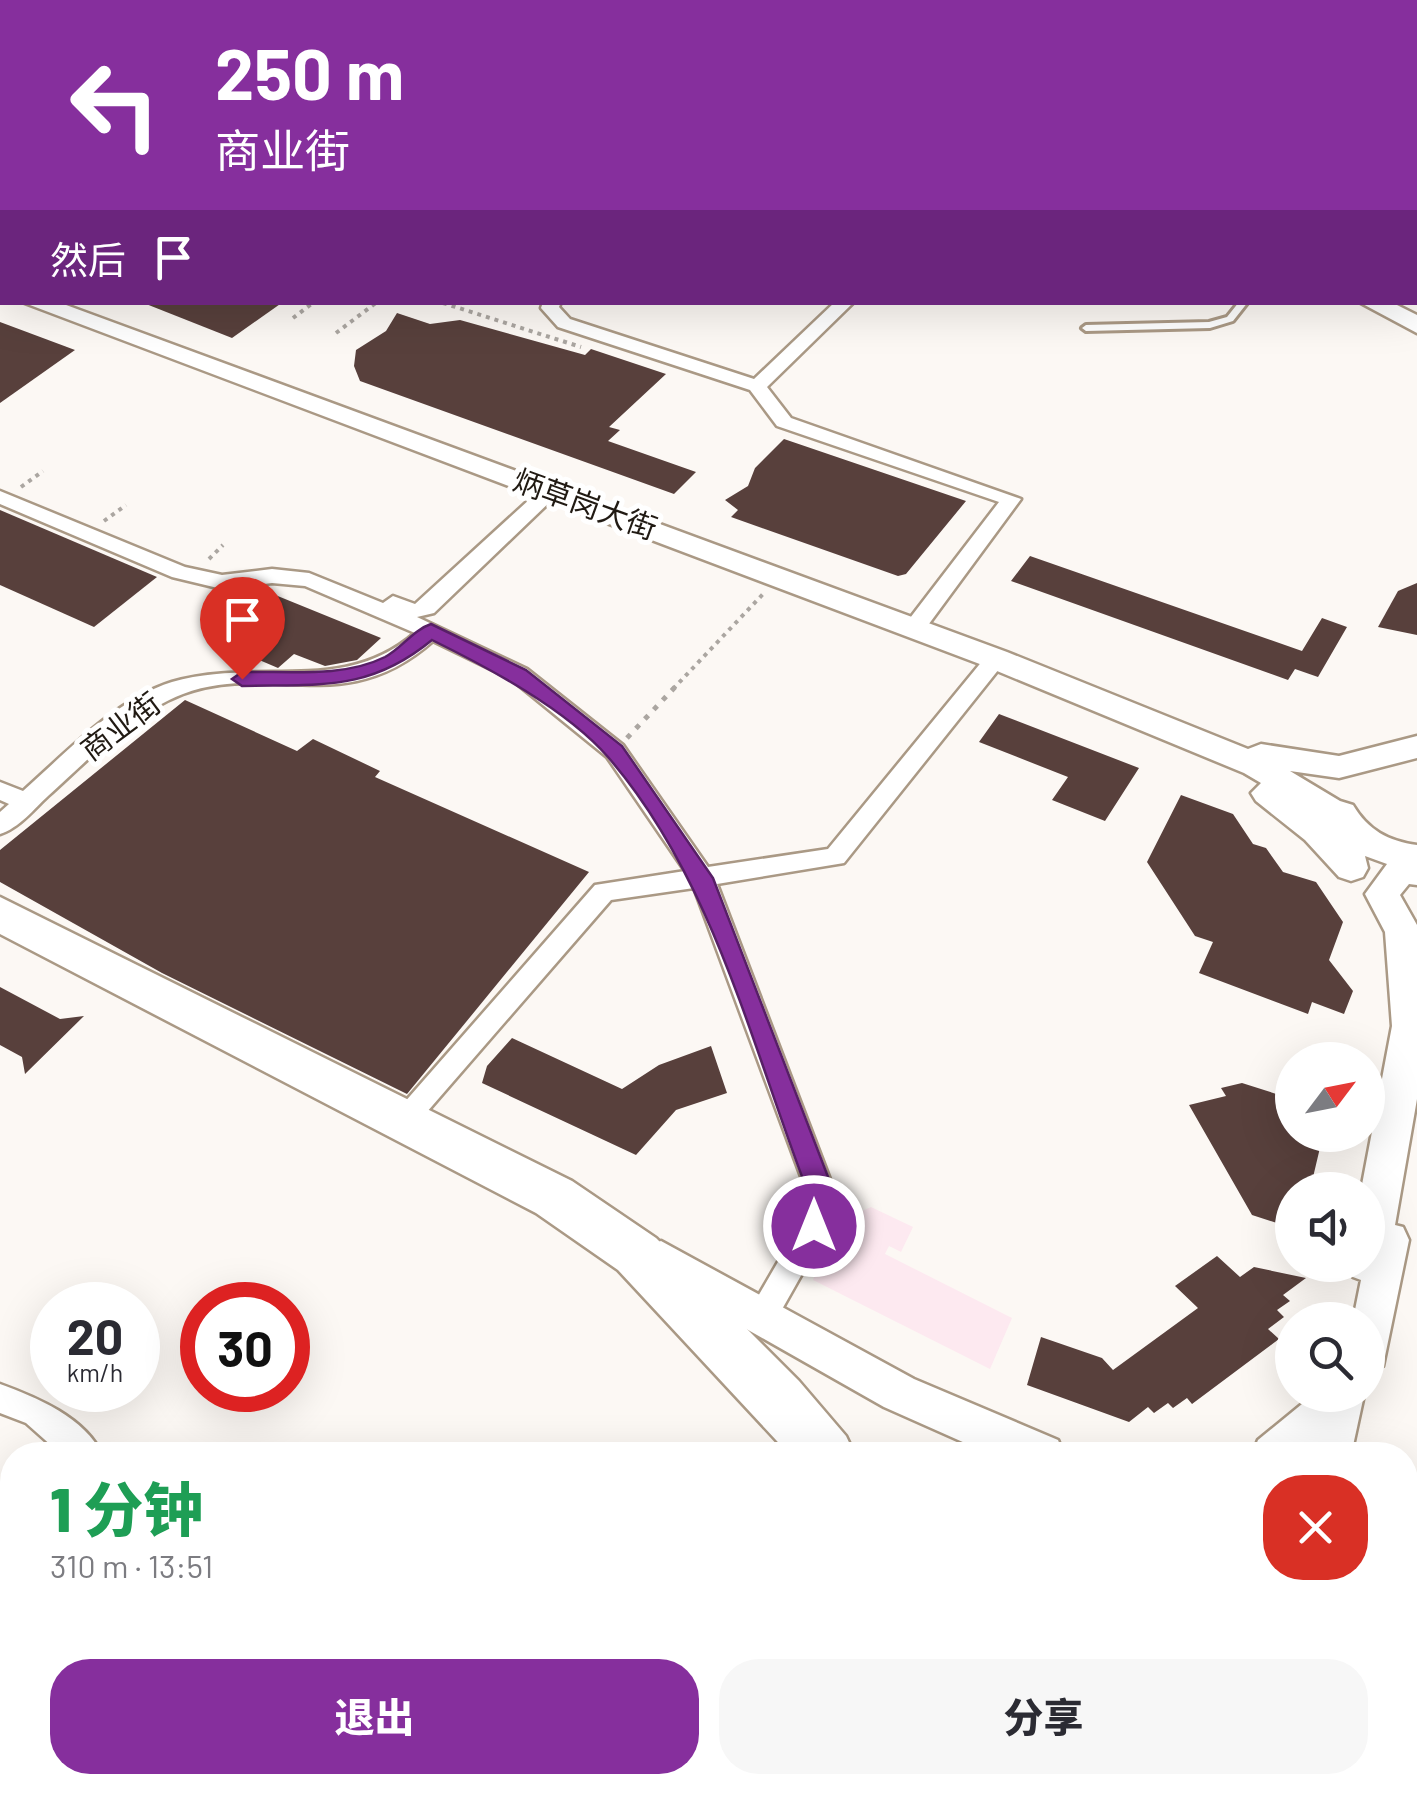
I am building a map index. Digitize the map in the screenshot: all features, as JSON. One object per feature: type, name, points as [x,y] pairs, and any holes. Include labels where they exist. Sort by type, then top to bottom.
[{"type":"highway","points":[[0,914],[554,1198],[638,1254],[779,1399],[815,1442]]},
{"type":"highway","points":[[0,940],[545,1216],[690,1340],[783,1442]]},
{"type":"street","name":"炳草岗大街","points":[[43,305],[558,485],[922,618],[996,659],[1142,710]]},
{"type":"street","points":[[103,305],[558,485],[426,608],[414,611],[324,576],[308,580]]},
{"type":"street","points":[[551,305],[564,324],[756,386],[784,422],[1011,499],[922,618]]},
{"type":"street","points":[[756,386],[843,305]]},
{"type":"street","points":[[1380,305],[1417,325]]},
{"type":"street","name":"炳草岗大街","points":[[558,485],[779,577],[1018,644],[1142,710]]},
{"type":"street","points":[[0,497],[180,572],[222,582],[272,576],[308,580],[431,631],[519,674],[615,751],[702,878],[817,1182],[814,1226],[761,1318]]},
{"type":"street","name":"商业街","points":[[0,825],[146,702],[177,688],[210,680],[337,677],[367,671],[395,660],[431,631]]},
{"type":"street","points":[[403,1120],[604,892],[836,858],[996,659]]},
{"type":"street","points":[[1142,710],[1253,753],[1339,766],[1404,763]]},
{"type":"street","points":[[1142,710],[1256,765],[1344,820],[1372,846],[1417,857]]},
{"type":"street","points":[[1142,710],[1245,777],[1317,831],[1348,863],[1384,923],[1408,989]]},
{"type":"street","points":[[1339,766],[1404,763]]},
{"type":"street","points":[[1348,863],[1341,792],[1348,782],[1404,763]]},
{"type":"street","points":[[0,790],[26,803]]},
{"type":"street","points":[[1376,1302],[1411,1081],[1403,932],[1382,894],[1400,871],[1417,872]]},
{"type":"street","points":[[1385,1189],[1411,1081]]},
{"type":"street","points":[[554,1198],[899,1393],[1012,1442]]},
{"type":"street","points":[[0,1398],[37,1413],[71,1442]]},
{"type":"street","points":[[1291,1442],[1327,1412]]},
{"type":"street","points":[[1332,1442],[1338,1412]]},
{"type":"street","points":[[1354,1442],[1358,1412]]},
{"type":"lane","points":[[1086,328],[1210,326],[1230,319],[1242,305]]},
{"type":"lane","points":[[1384,305],[1417,315]]},
{"type":"path","points":[[293,318],[310,305]]},
{"type":"path","points":[[336,333],[373,305]]},
{"type":"path","points":[[615,751],[779,577]]},
{"type":"shaded area","points":[[852,1206],[862,1211],[871,1207],[913,1227],[901,1252],[889,1246],[885,1254],[1012,1318],[990,1369],[813,1280],[824,1249]]},
{"type":"building","points":[[149,305],[279,305],[232,338]]},
{"type":"building","points":[[397,313],[430,324],[460,320],[585,355],[591,349],[666,374],[609,427],[620,430],[608,441],[696,472],[674,494],[360,381],[354,366],[356,350],[386,331]]},
{"type":"building","points":[[0,322],[75,350],[0,403]]},
{"type":"building","points":[[784,439],[966,501],[906,574],[898,576],[731,517],[738,510],[725,500],[748,486],[755,468]]},
{"type":"building","points":[[0,510],[157,577],[94,627],[0,585]]},
{"type":"building","points":[[1030,556],[1302,651],[1322,618],[1347,627],[1318,677],[1295,669],[1288,680],[1011,581]]},
{"type":"building","points":[[1417,583],[1417,635],[1378,627],[1398,591]]},
{"type":"building","points":[[258,588],[381,638],[357,660],[325,666],[294,654],[278,668],[236,650],[252,636],[212,619],[246,590]]},
{"type":"building","points":[[185,700],[297,751],[313,739],[380,771],[375,777],[589,872],[407,1094],[162,973],[0,882],[0,850]]},
{"type":"building","points":[[999,714],[1139,768],[1105,821],[1052,800],[1068,777],[979,742]]},
{"type":"building","points":[[1181,795],[1233,814],[1253,844],[1266,848],[1283,872],[1316,882],[1343,922],[1329,960],[1353,991],[1344,1014],[1312,1002],[1308,1014],[1199,973],[1213,942],[1195,936],[1147,862]]},
{"type":"building","points":[[0,987],[60,1019],[84,1016],[25,1074],[22,1057],[0,1045]]},
{"type":"building","points":[[512,1038],[622,1089],[659,1065],[711,1046],[727,1093],[676,1110],[636,1155],[482,1083],[487,1066]]},
{"type":"building","points":[[1242,1083],[1275,1094],[1275,1152],[1319,1152],[1314,1172],[1275,1172],[1275,1222],[1252,1215],[1189,1105],[1226,1096],[1221,1088]]},
{"type":"building","points":[[1217,1256],[1240,1277],[1254,1267],[1275,1271],[1275,1282],[1301,1282],[1283,1295],[1290,1301],[1275,1302],[1275,1324],[1268,1329],[1275,1335],[1275,1342],[1192,1404],[1187,1398],[1173,1408],[1168,1403],[1154,1413],[1148,1407],[1129,1422],[1027,1385],[1041,1337],[1102,1358],[1113,1370],[1198,1308],[1175,1286]]},
{"type":"route","points":[[242,679],[337,677],[367,671],[395,660],[431,631],[519,674],[615,751],[702,878],[817,1182],[814,1226]]}]
